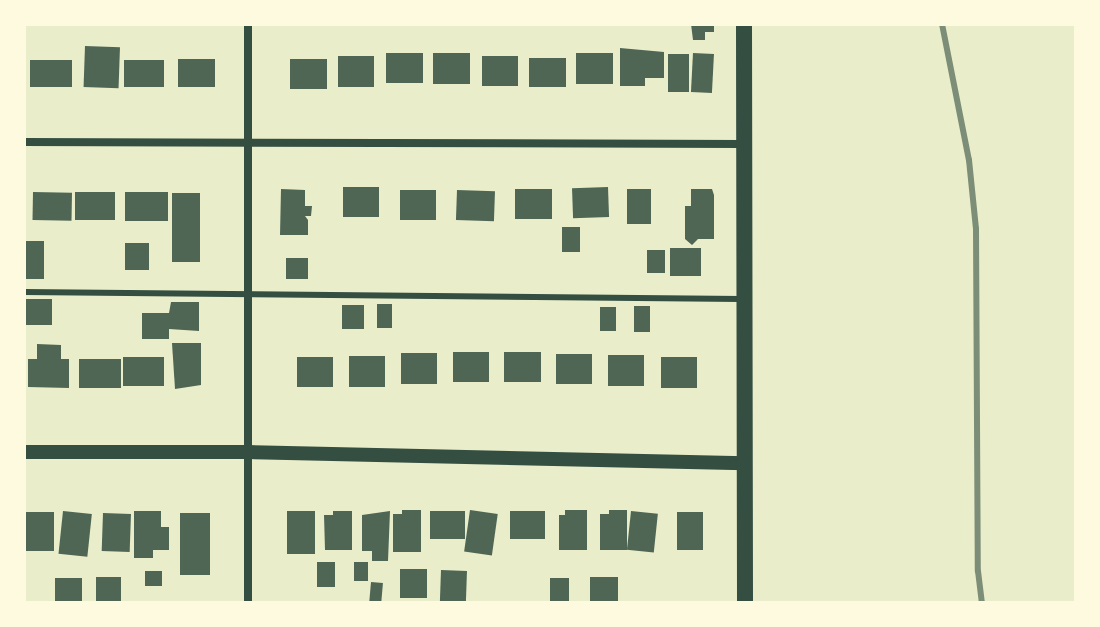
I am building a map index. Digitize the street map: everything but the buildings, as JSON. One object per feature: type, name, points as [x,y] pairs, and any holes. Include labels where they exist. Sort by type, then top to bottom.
[{"type":"main road","points":[[744,24],[745,603]]},
{"type":"street","points":[[248,24],[248,603]]},
{"type":"street","points":[[24,142],[743,144]]},
{"type":"street","points":[[24,452],[248,452],[745,463]]},
{"type":"lane","points":[[24,292],[745,299]]},
{"type":"railway","points":[[942,24],[969,160],[976,229],[978,571],[982,603]]}]
